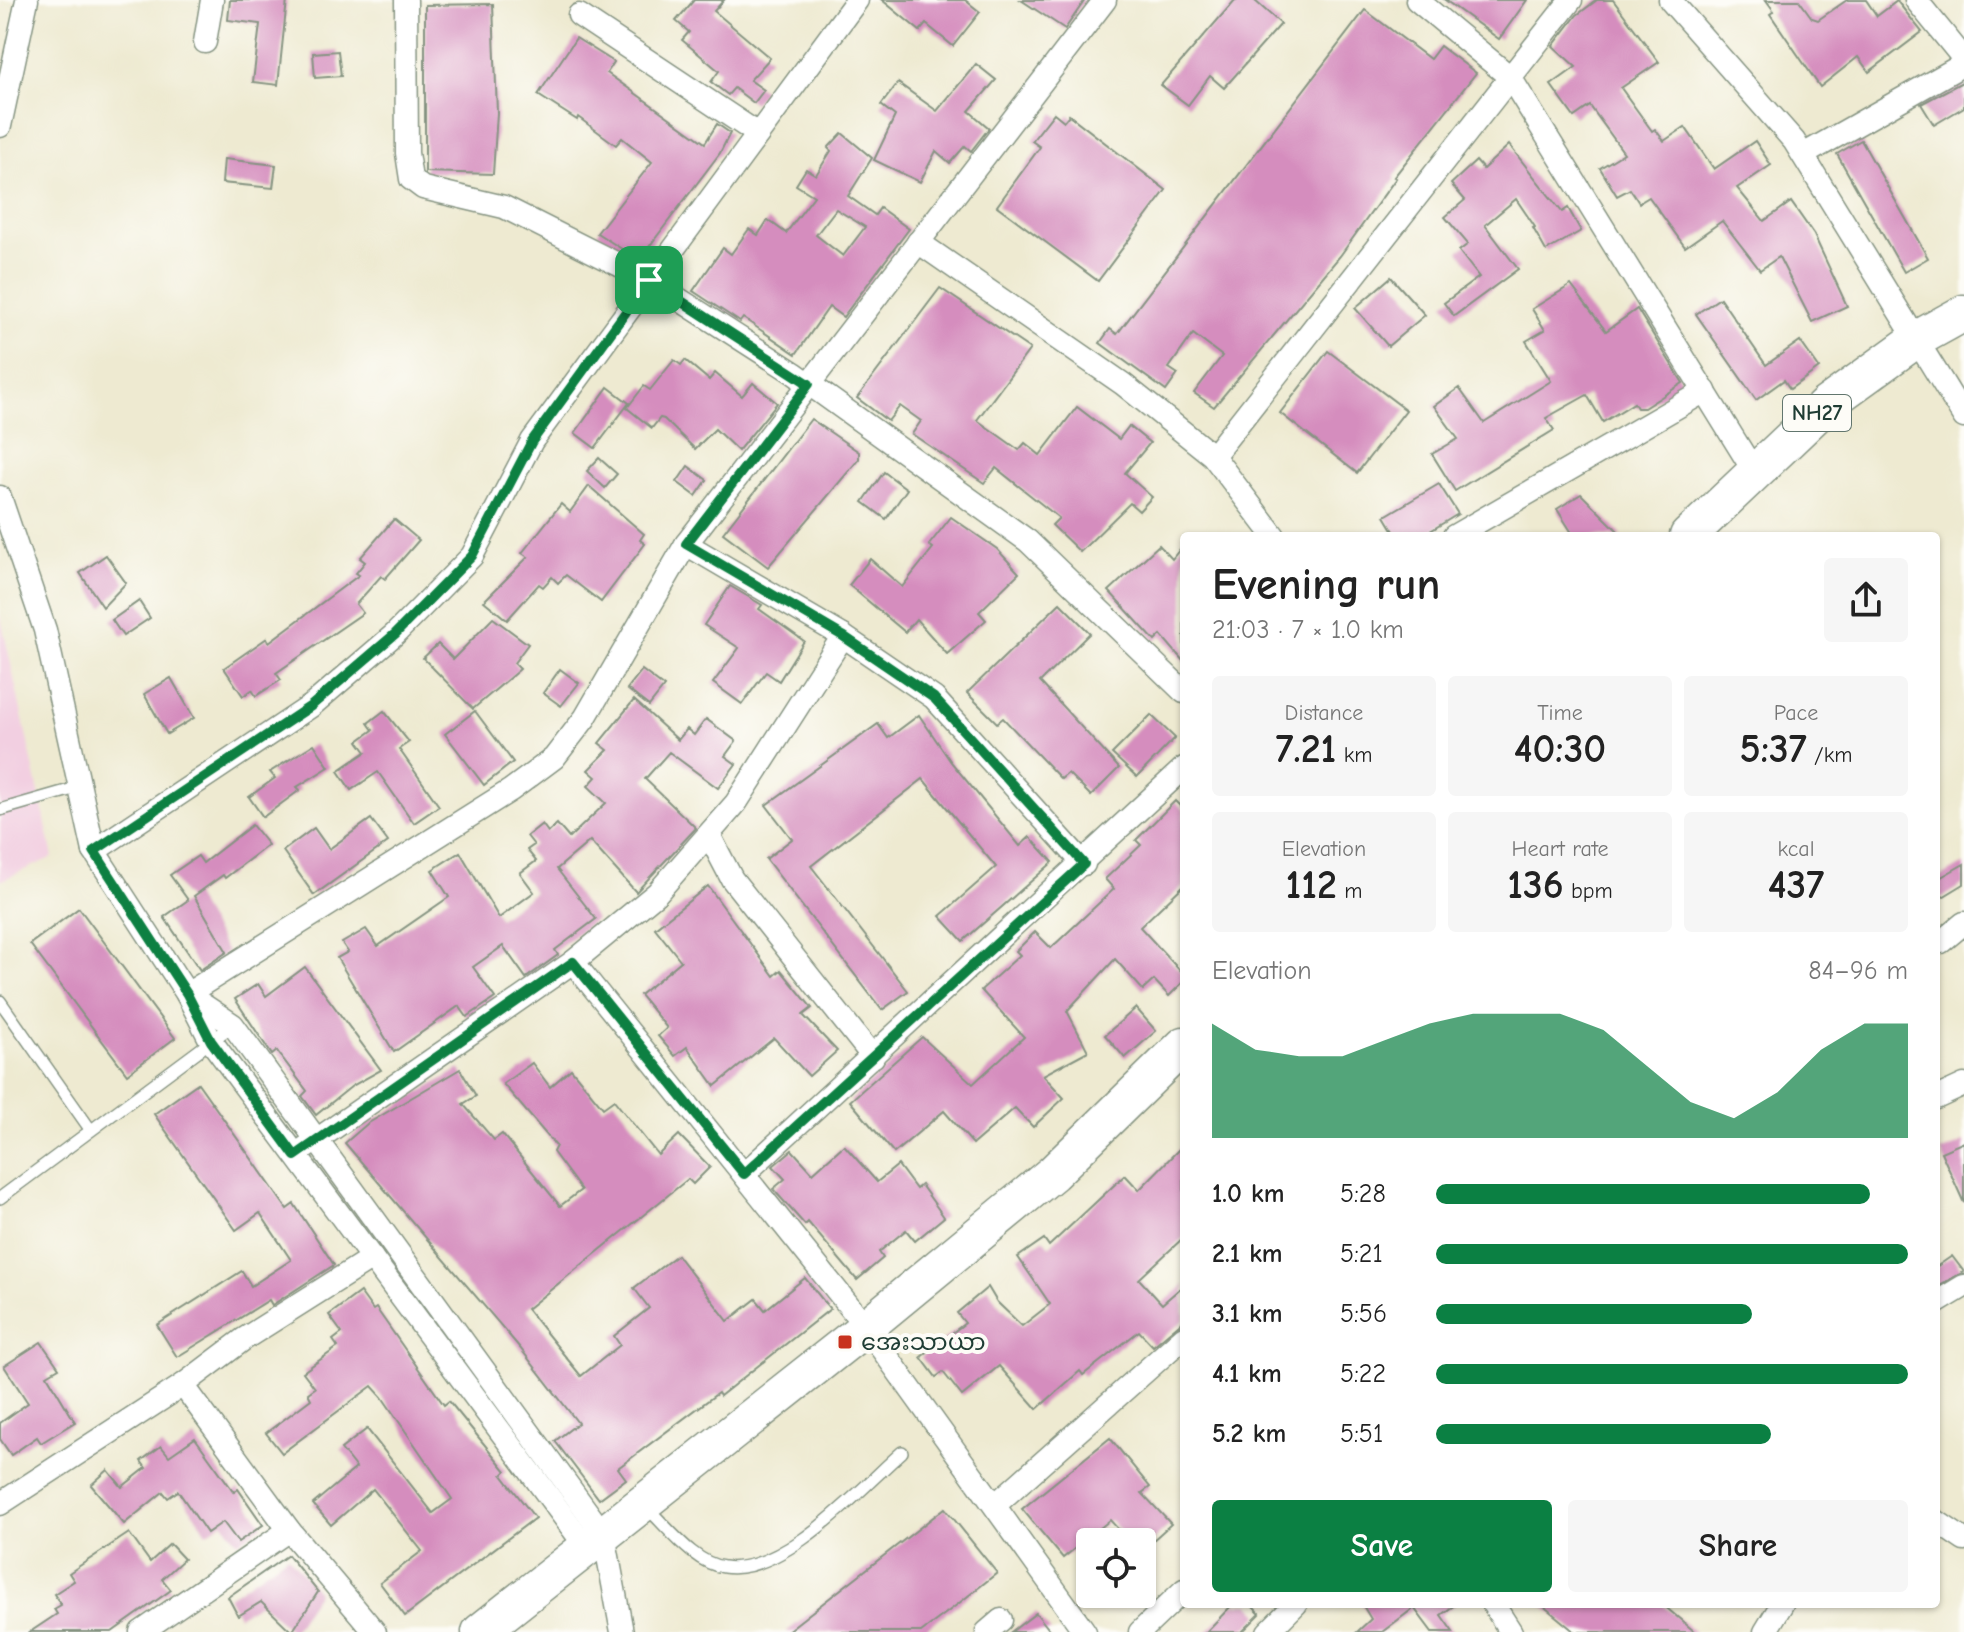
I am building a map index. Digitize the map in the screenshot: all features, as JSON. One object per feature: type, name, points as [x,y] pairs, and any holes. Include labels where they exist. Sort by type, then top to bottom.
[{"type":"highway","name":"NH27","points":[[1692,532],[1827,404],[1917,339],[1964,313]]},
{"type":"highway","points":[[480,1632],[866,1327],[1053,1173],[1180,1049]]},
{"type":"street","points":[[0,126],[27,0]]},
{"type":"street","points":[[205,42],[212,0]]},
{"type":"street","points":[[406,0],[407,153],[411,179],[423,188],[504,207],[649,280],[809,384],[1028,541],[1180,688]]},
{"type":"street","points":[[94,851],[311,706],[395,634],[472,556],[532,441],[857,0]]},
{"type":"street","points":[[187,994],[511,790],[554,758],[585,718],[686,544],[1105,0]]},
{"type":"street","points":[[1417,0],[1510,77],[1755,473]]},
{"type":"street","points":[[1213,456],[1571,0]]},
{"type":"street","points":[[1670,0],[1803,155],[1964,417]]},
{"type":"street","points":[[1803,155],[1964,61],[1916,0]]},
{"type":"street","points":[[579,15],[758,134]]},
{"type":"street","points":[[918,242],[1123,384],[1213,456],[1271,532]]},
{"type":"street","points":[[1461,532],[1705,391]]},
{"type":"street","points":[[0,497],[45,630],[94,851],[187,994],[211,1041],[372,1258],[595,1542]]},
{"type":"street","points":[[686,544],[843,636],[934,698],[1084,864]]},
{"type":"street","points":[[295,1156],[573,962],[657,893],[736,803],[843,636]]},
{"type":"street","points":[[744,1174],[1084,864],[1180,772]]},
{"type":"street","points":[[709,835],[732,879],[873,1057]]},
{"type":"street","points":[[1941,942],[1964,923]]},
{"type":"street","points":[[573,962],[866,1327],[1085,1632]]},
{"type":"street","points":[[187,994],[233,1025],[315,1141],[400,1250],[595,1542],[622,1632]]},
{"type":"street","points":[[1940,1096],[1964,1085]]},
{"type":"street","points":[[0,1504],[183,1385],[244,1339],[372,1258]]},
{"type":"street","points":[[1940,1301],[1964,1286]]},
{"type":"street","points":[[995,1505],[1180,1341]]},
{"type":"street","points":[[183,1385],[289,1530],[375,1632]]},
{"type":"street","points":[[1940,1524],[1964,1540]]},
{"type":"street","points":[[141,1632],[289,1530]]},
{"type":"street","points":[[1140,1632],[1180,1594]]},
{"type":"street","points":[[1268,1632],[1292,1608]]},
{"type":"street","points":[[1496,1608],[1511,1632]]},
{"type":"street","points":[[1765,1632],[1780,1608]]},
{"type":"lane","points":[[0,810],[80,787]]},
{"type":"lane","points":[[0,1001],[90,1129]]},
{"type":"lane","points":[[0,1198],[233,1025]]},
{"type":"lane","points":[[643,1504],[702,1559],[724,1568],[768,1561],[799,1542],[902,1452]]},
{"type":"shaded area","points":[[0,614],[53,857],[0,881]]},
{"type":"building","points":[[230,0],[287,0],[278,85],[253,82],[260,24],[228,20]]},
{"type":"building","points":[[694,0],[724,0],[714,11],[770,58],[750,80],[764,90],[754,103],[734,88],[728,95],[711,82],[719,71],[682,40],[689,32],[676,21]]},
{"type":"building","points":[[882,0],[965,0],[980,12],[953,46],[926,24],[920,31]]},
{"type":"building","points":[[1021,0],[1085,0],[1065,29]]},
{"type":"building","points":[[1235,0],[1254,0],[1281,24],[1224,88],[1210,76],[1188,105],[1161,85]]},
{"type":"building","points":[[1445,0],[1527,0],[1499,39]]},
{"type":"building","points":[[1597,0],[1613,0],[1659,62],[1621,88],[1652,131],[1655,129],[1664,141],[1685,127],[1714,169],[1755,141],[1771,165],[1737,188],[1764,221],[1791,202],[1814,235],[1847,306],[1812,322],[1779,257],[1760,270],[1722,221],[1685,247],[1649,197],[1639,203],[1630,189],[1617,196],[1600,168],[1624,153],[1590,106],[1574,117],[1551,85],[1576,67],[1553,46],[1577,15]]},
{"type":"building","points":[[1766,0],[1799,0],[1812,18],[1818,20],[1847,0],[1866,0],[1877,16],[1897,1],[1922,32],[1869,72],[1858,57],[1820,87],[1770,14],[1774,11]]},
{"type":"building","points":[[493,4],[497,113],[493,174],[425,172],[425,5]]},
{"type":"building","points":[[1365,10],[1430,59],[1440,46],[1476,73],[1394,177],[1340,256],[1214,407],[1194,393],[1222,356],[1193,334],[1169,368],[1178,374],[1166,391],[1100,343],[1110,329],[1117,334]]},
{"type":"building","points":[[576,38],[614,62],[607,73],[705,143],[717,124],[730,133],[720,153],[639,260],[597,233],[652,162],[622,138],[616,145],[578,117],[577,120],[538,95]]},
{"type":"building","points":[[338,51],[341,76],[315,78],[313,53]]},
{"type":"building","points":[[976,64],[996,80],[969,111],[989,128],[971,151],[965,146],[950,163],[936,151],[920,182],[874,160],[895,116],[881,105],[898,83],[937,111]]},
{"type":"building","points":[[1964,81],[1964,107],[1934,125],[1921,104]]},
{"type":"building","points":[[1054,113],[1064,121],[1069,115],[1166,190],[1098,281],[997,206],[1040,147],[1032,141]]},
{"type":"building","points":[[842,133],[872,158],[848,196],[875,215],[880,208],[909,229],[843,317],[829,307],[796,354],[743,318],[740,322],[693,291],[723,248],[731,254],[749,229],[758,235],[768,220],[786,233],[814,196],[796,185],[806,169],[816,175],[831,151],[828,148]],"holes":[[[836,209],[865,227],[843,256],[816,235]]]},
{"type":"building","points":[[1861,140],[1928,258],[1904,272],[1837,154]]},
{"type":"building","points":[[1509,145],[1562,212],[1568,208],[1581,231],[1546,251],[1535,227],[1516,199],[1485,225],[1518,269],[1454,316],[1444,303],[1479,277],[1459,251],[1468,244],[1445,217],[1465,200],[1451,184],[1476,161],[1483,169]]},
{"type":"building","points":[[224,159],[276,165],[273,188],[222,183]]},
{"type":"building","points":[[1391,277],[1425,315],[1388,346],[1355,308]]},
{"type":"building","points":[[1571,285],[1606,331],[1637,309],[1683,383],[1644,408],[1637,408],[1634,403],[1603,422],[1587,395],[1546,418],[1554,430],[1455,491],[1432,454],[1458,439],[1434,406],[1459,388],[1484,423],[1551,381],[1526,341],[1545,330],[1532,309]]},
{"type":"building","points":[[940,288],[1030,349],[977,420],[1019,450],[1025,443],[1040,455],[1077,407],[1119,439],[1129,426],[1150,443],[1125,473],[1152,497],[1139,511],[1130,503],[1080,552],[1052,525],[1059,518],[996,468],[984,483],[912,434],[921,421],[900,406],[888,421],[857,398]]},
{"type":"building","points":[[1720,298],[1766,365],[1800,341],[1819,368],[1790,389],[1784,380],[1756,400],[1696,314]]},
{"type":"building","points":[[1328,351],[1406,410],[1357,473],[1280,413]]},
{"type":"building","points":[[674,360],[681,365],[685,360],[709,380],[715,373],[742,396],[753,383],[777,403],[738,451],[715,429],[695,449],[664,419],[660,418],[652,428],[627,408],[644,386],[650,390]]},
{"type":"building","points":[[608,387],[629,403],[595,448],[575,433]]},
{"type":"building","points":[[811,419],[859,452],[859,459],[768,567],[723,533]]},
{"type":"building","points":[[599,458],[617,474],[605,488],[587,471]]},
{"type":"building","points":[[688,466],[707,480],[696,496],[677,482]]},
{"type":"building","points":[[884,472],[907,489],[886,519],[863,502]]},
{"type":"building","points":[[1439,484],[1458,514],[1429,532],[1395,532],[1385,516]]},
{"type":"building","points":[[589,486],[644,534],[640,540],[645,544],[601,602],[566,575],[558,583],[552,577],[543,587],[539,584],[507,620],[484,601],[528,557],[522,553],[561,504],[570,512]]},
{"type":"building","points":[[1581,494],[1619,532],[1571,532],[1557,509]]},
{"type":"building","points":[[951,517],[997,549],[1019,573],[979,612],[986,620],[947,654],[916,619],[905,632],[849,585],[870,559],[902,587],[933,548],[929,545]]},
{"type":"building","points":[[394,519],[419,540],[385,579],[381,576],[356,604],[363,613],[276,673],[281,680],[256,696],[252,690],[243,696],[224,668],[267,638],[269,642],[359,575],[356,573],[365,562],[360,558]]},
{"type":"building","points":[[1159,545],[1172,559],[1180,549],[1180,657],[1161,635],[1155,641],[1109,591]]},
{"type":"building","points":[[106,555],[126,583],[103,607],[80,573]]},
{"type":"building","points":[[730,586],[762,605],[759,609],[804,641],[779,681],[766,672],[742,704],[713,683],[739,648],[704,625]]},
{"type":"building","points":[[139,601],[150,618],[123,636],[112,620]]},
{"type":"building","points":[[1060,603],[1090,633],[1040,682],[1119,768],[1091,796],[1068,773],[1061,779],[1003,718],[997,723],[967,693]]},
{"type":"building","points":[[493,618],[528,644],[514,663],[520,669],[473,709],[423,658],[438,644],[453,659]]},
{"type":"building","points":[[560,669],[579,683],[561,706],[543,693]]},
{"type":"building","points":[[642,670],[664,687],[649,706],[627,689]]},
{"type":"building","points":[[171,678],[194,718],[167,734],[144,694]]},
{"type":"building","points":[[634,700],[678,740],[687,729],[694,735],[706,719],[736,741],[725,756],[736,764],[718,788],[669,752],[645,779],[696,828],[636,892],[590,841],[557,869],[596,919],[555,950],[558,955],[526,978],[503,946],[473,967],[495,998],[467,1017],[459,1006],[394,1052],[337,958],[348,952],[342,943],[366,929],[378,946],[449,897],[432,870],[460,852],[499,918],[534,892],[520,873],[536,861],[527,850],[534,845],[527,836],[542,824],[548,832],[557,824],[569,838],[606,803],[588,786],[596,777],[588,770],[608,750],[599,743]]},
{"type":"building","points":[[384,711],[409,742],[399,749],[439,806],[414,823],[378,772],[351,790],[338,771],[366,752],[358,741],[373,730],[368,723]]},
{"type":"building","points":[[475,711],[513,762],[484,785],[445,734]]},
{"type":"building","points":[[919,715],[951,762],[1020,846],[1030,837],[1053,862],[963,941],[940,916],[996,867],[923,779],[811,866],[908,991],[882,1010],[766,859],[792,839],[766,805],[878,724],[888,738]]},
{"type":"building","points":[[1151,715],[1175,738],[1137,777],[1112,754]]},
{"type":"building","points":[[314,744],[329,767],[297,787],[300,790],[263,817],[249,797],[275,778],[270,772]]},
{"type":"building","points":[[1175,801],[1180,806],[1180,889],[1140,927],[1180,971],[1180,985],[1169,996],[1154,980],[1143,990],[1115,959],[1067,1011],[1088,1051],[1043,1075],[1064,1098],[1033,1127],[1015,1108],[973,1144],[944,1111],[894,1153],[850,1101],[922,1037],[973,1084],[1024,1037],[981,990],[1020,955],[1016,951],[1035,932],[1051,948],[1114,889],[1105,879],[1141,845],[1136,840]]},
{"type":"building","points":[[371,819],[388,842],[314,895],[283,851],[314,828],[329,849]]},
{"type":"building","points":[[252,825],[268,845],[225,878],[223,875],[194,896],[227,952],[200,970],[164,917],[188,900],[170,875],[198,856],[203,863]]},
{"type":"building","points":[[1964,864],[1964,884],[1940,899],[1940,878]]},
{"type":"building","points":[[708,886],[774,976],[781,970],[812,1008],[803,1015],[837,1051],[809,1076],[774,1038],[715,1086],[687,1047],[675,1056],[658,1036],[667,1028],[640,995],[681,961],[655,928]]},
{"type":"building","points":[[79,908],[175,1038],[127,1074],[30,944]]},
{"type":"building","points":[[305,967],[381,1070],[352,1086],[316,1115],[302,1096],[307,1091],[277,1051],[272,1055],[235,999],[258,984],[266,996]]},
{"type":"building","points":[[1136,1008],[1156,1031],[1125,1058],[1105,1035]]},
{"type":"building","points":[[532,1063],[550,1087],[571,1069],[603,1108],[614,1100],[658,1155],[679,1135],[710,1167],[693,1184],[688,1179],[527,1309],[581,1376],[620,1345],[614,1336],[649,1308],[634,1288],[677,1255],[728,1321],[756,1299],[765,1310],[805,1278],[830,1309],[720,1396],[718,1393],[618,1468],[626,1479],[599,1499],[555,1441],[578,1423],[520,1348],[345,1143],[367,1124],[460,1069],[476,1096],[463,1104],[494,1140],[502,1134],[560,1206],[581,1190],[553,1152],[556,1146],[503,1084]]},
{"type":"building","points":[[198,1083],[287,1209],[294,1204],[334,1265],[272,1305],[269,1300],[177,1357],[157,1325],[242,1271],[251,1286],[291,1260],[260,1213],[236,1230],[154,1114]]},
{"type":"building","points":[[1964,1142],[1964,1203],[1941,1152]]},
{"type":"building","points":[[844,1145],[877,1182],[898,1165],[916,1189],[921,1185],[944,1217],[915,1241],[906,1230],[879,1252],[883,1258],[857,1280],[808,1222],[805,1225],[773,1189],[785,1179],[773,1166],[792,1150],[813,1173]]},
{"type":"building","points":[[1180,1148],[1180,1241],[1139,1279],[1162,1304],[1180,1288],[1180,1323],[1153,1346],[1139,1331],[1083,1375],[1080,1371],[1037,1409],[999,1366],[962,1396],[943,1372],[936,1377],[921,1357],[965,1323],[957,1313],[988,1287],[997,1302],[1022,1326],[1050,1304],[1018,1257],[1044,1239],[1049,1246],[1125,1175],[1139,1190]]},
{"type":"building","points":[[1952,1256],[1964,1272],[1940,1285],[1940,1264]]},
{"type":"building","points":[[360,1292],[373,1310],[376,1308],[444,1405],[449,1401],[506,1471],[502,1475],[535,1518],[405,1616],[380,1583],[422,1551],[373,1489],[331,1525],[313,1504],[356,1468],[341,1449],[367,1429],[433,1513],[452,1499],[382,1397],[372,1386],[282,1453],[266,1433],[311,1399],[308,1393],[315,1388],[303,1372],[338,1347],[333,1340],[342,1333],[329,1315]]},
{"type":"building","points":[[41,1342],[59,1368],[47,1375],[75,1422],[41,1443],[37,1437],[11,1455],[0,1439],[0,1423],[28,1403],[4,1366]]},
{"type":"building","points":[[195,1438],[234,1492],[238,1489],[263,1525],[238,1542],[223,1522],[207,1533],[178,1491],[168,1498],[163,1492],[124,1524],[91,1485],[108,1470],[122,1487],[146,1468],[141,1461],[161,1446],[169,1456]]},
{"type":"building","points":[[1110,1438],[1150,1487],[1142,1493],[1171,1524],[1156,1538],[1156,1528],[1117,1528],[1110,1520],[1100,1528],[1076,1528],[1076,1547],[1063,1558],[1022,1509]]},
{"type":"building","points":[[945,1508],[997,1573],[958,1604],[921,1632],[786,1632]]},
{"type":"building","points":[[129,1533],[150,1562],[170,1544],[184,1559],[162,1579],[171,1590],[112,1632],[30,1632],[57,1614],[54,1609],[61,1605],[54,1594],[74,1581],[69,1573]]},
{"type":"building","points":[[288,1555],[318,1592],[292,1632],[261,1602],[238,1616],[228,1597]]},
{"type":"building","points":[[1229,1608],[1254,1608],[1260,1614],[1242,1632],[1206,1632]]},
{"type":"building","points":[[1364,1608],[1414,1608],[1382,1632],[1357,1632],[1371,1619]]},
{"type":"building","points":[[1414,1608],[1451,1608],[1441,1615],[1453,1632],[1432,1632]]},
{"type":"building","points":[[1546,1608],[1667,1608],[1695,1632],[1575,1632]]},
{"type":"building","points":[[1036,1613],[1051,1632],[1011,1632]]},
{"type":"place","name":"အေးသာယာ","points":[[845,1342]]},
{"type":"route","points":[[649,280],[809,384],[686,544],[843,636],[934,698],[1084,864],[744,1174],[573,962],[295,1156],[211,1041],[187,994],[94,851],[311,706],[395,634],[472,556],[532,441],[649,280]]}]
